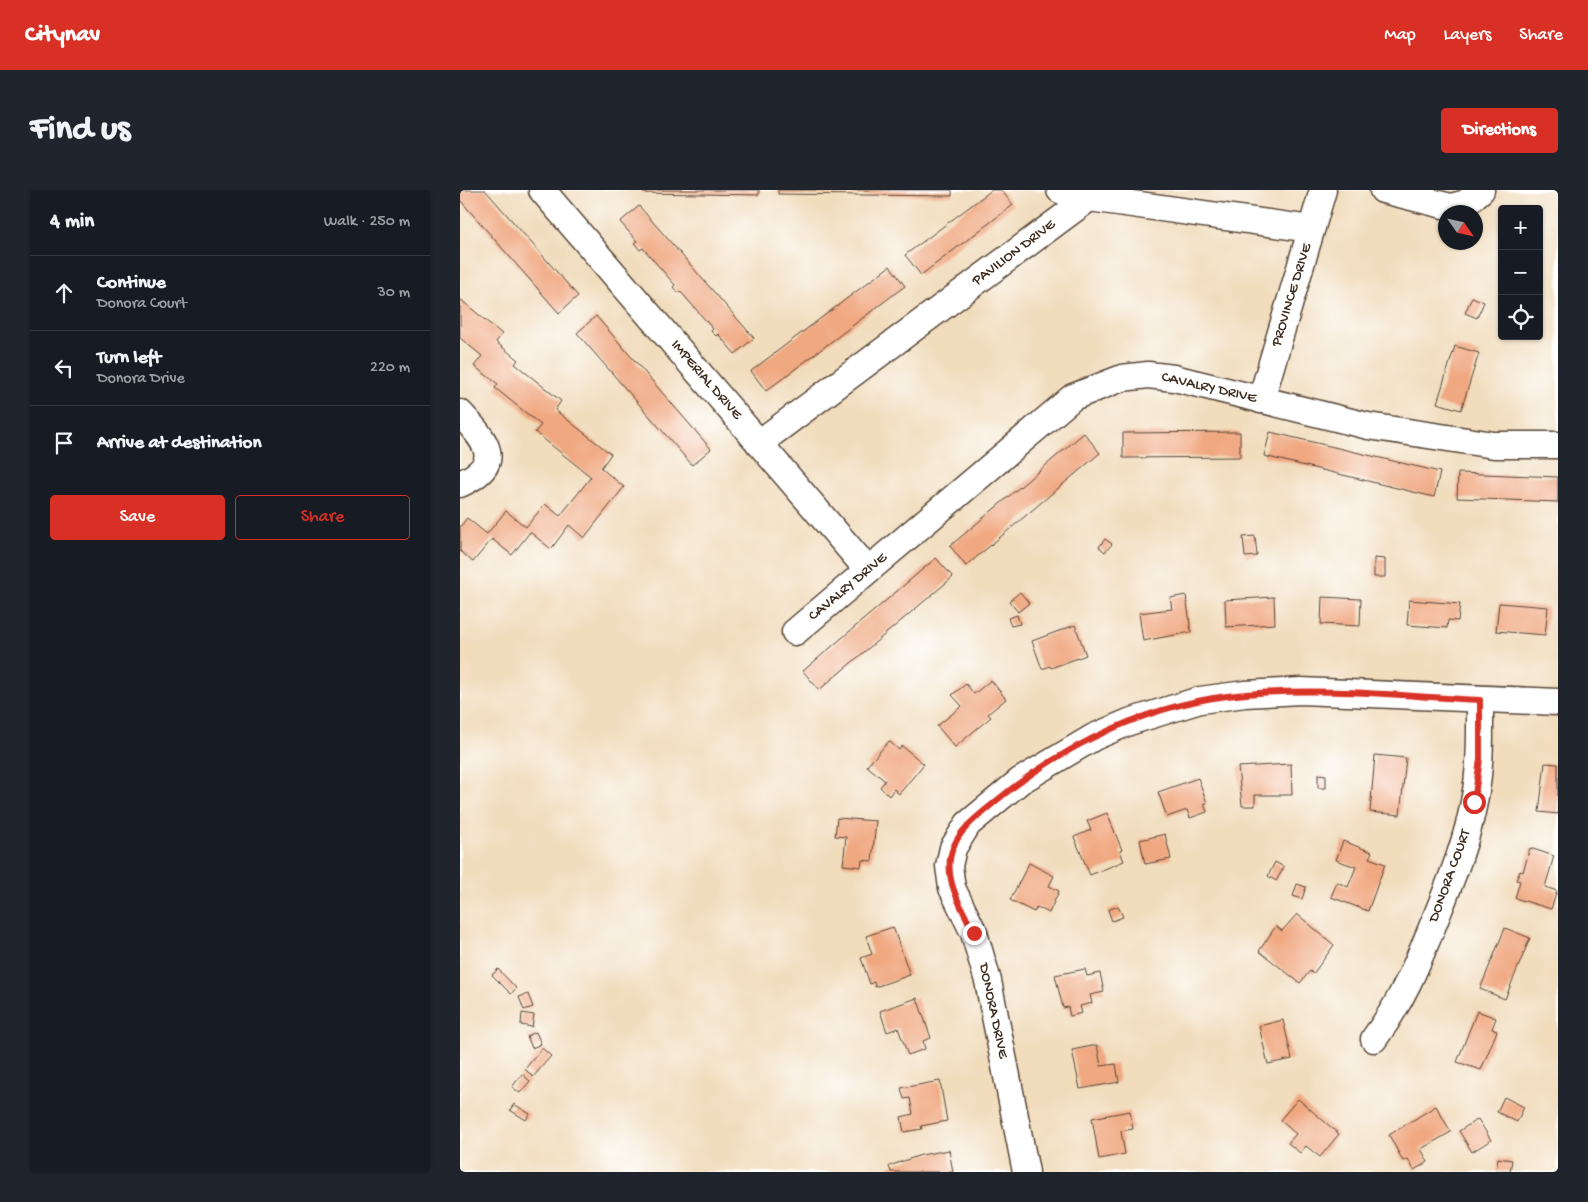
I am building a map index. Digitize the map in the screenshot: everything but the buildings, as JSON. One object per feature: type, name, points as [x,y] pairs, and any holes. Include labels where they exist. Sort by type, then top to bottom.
[{"type":"street","name":"IMPERIAL DRIVE","points":[[542,190],[868,570]]},
{"type":"street","points":[[1060,190],[1075,198],[1089,198],[1311,229]]},
{"type":"street","name":"PROVINCE DRIVE","points":[[1261,400],[1323,190]]},
{"type":"street","points":[[1383,190],[1451,207],[1466,204],[1481,190]]},
{"type":"street","name":"PAVILION DRIVE","points":[[759,443],[1089,198]]},
{"type":"street","name":"CAVALRY DRIVE","points":[[794,632],[1073,397],[1122,378],[1148,375],[1174,378],[1368,426],[1430,436],[1494,445],[1558,445]]},
{"type":"street","points":[[460,413],[482,437],[488,450],[486,464],[478,475],[460,484]]},
{"type":"street","name":"DONORA DRIVE","points":[[1026,1172],[988,980],[974,933],[952,888],[950,866],[953,848],[968,824],[1020,781],[1094,737],[1129,722],[1192,702],[1245,694],[1301,691],[1558,702]]},
{"type":"street","name":"DONORA COURT","points":[[1374,1039],[1395,1010],[1410,982],[1460,855],[1474,802],[1480,759],[1480,700]]},
{"type":"route","points":[[974,933],[952,888],[950,866],[953,848],[968,824],[1020,781],[1055,759],[1094,737],[1129,722],[1177,706],[1200,700],[1245,694],[1301,691],[1480,700],[1480,759],[1474,802]]}]
